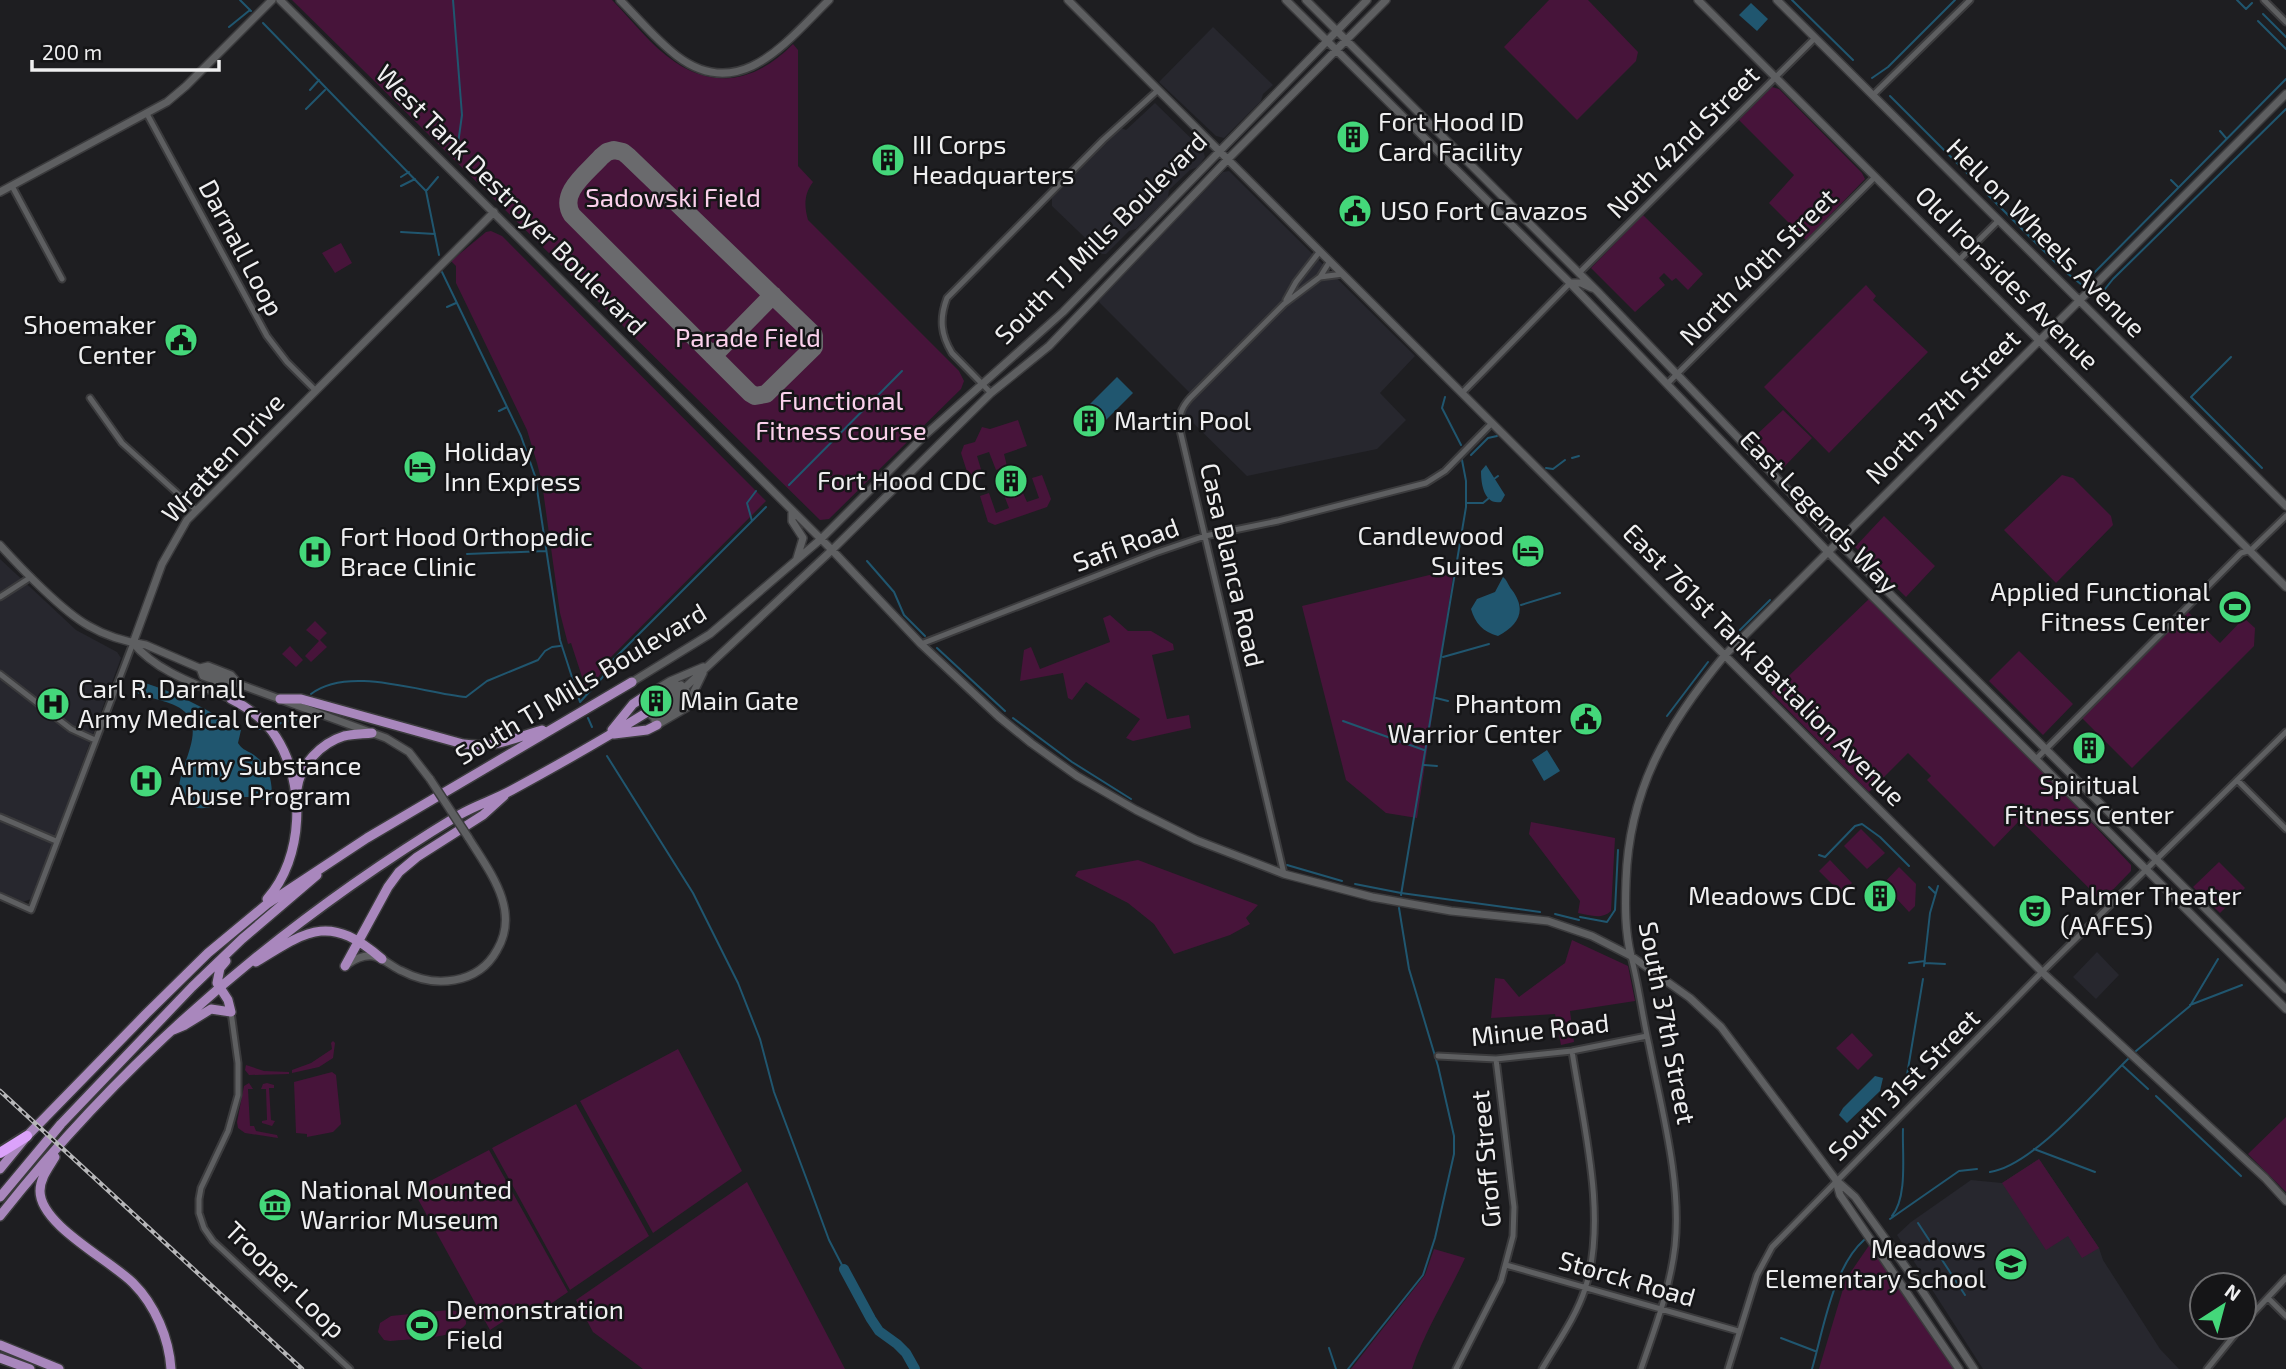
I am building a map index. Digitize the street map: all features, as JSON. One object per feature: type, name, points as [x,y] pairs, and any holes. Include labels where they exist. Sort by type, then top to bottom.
[{"type":"highway","points":[[0,1153],[27,1136]]},
{"type":"main road","name":"South TJ Mills Boulevard","points":[[0,1168],[27,1136],[163,996],[208,953],[267,904],[342,853],[632,682]]},
{"type":"main road","points":[[231,699],[259,717],[275,735],[285,753],[296,802]]},
{"type":"main road","points":[[280,699],[301,699],[463,744],[484,746],[500,745],[557,725]]},
{"type":"main road","points":[[633,704],[649,712],[647,730],[609,734],[633,704]]},
{"type":"main road","name":"South TJ Mills Boulevard","points":[[0,1216],[66,1137],[168,1032],[277,940],[366,875],[477,804],[508,792],[649,712]]},
{"type":"main road","points":[[250,918],[282,878],[291,856],[296,830],[297,786],[316,752],[345,736],[372,733]]},
{"type":"main road","points":[[345,967],[388,887],[399,872],[417,857],[483,815],[508,792]]},
{"type":"main road","name":"South TJ Mills Boulevard","points":[[0,1198],[61,1124],[192,987],[242,939],[342,853]]},
{"type":"main road","points":[[222,985],[301,935],[338,932],[359,940],[382,959]]},
{"type":"main road","points":[[168,1032],[185,1026],[211,1009],[231,1012],[222,985],[216,978],[220,968],[242,939]]},
{"type":"main road","points":[[66,1137],[43,1176],[40,1192],[47,1211],[63,1228],[132,1282],[146,1298],[167,1339],[171,1369]]},
{"type":"main road","points":[[0,1345],[59,1369]]},
{"type":"main road","points":[[0,1358],[17,1369]]},
{"type":"main road","points":[[0,1358],[30,1369]]},
{"type":"street","points":[[0,192],[167,102],[272,0]]},
{"type":"street","name":"West Tank Destroyer Boulevard","points":[[280,0],[832,550],[921,644],[1031,743],[1088,783],[1136,810],[1196,840],[1284,874],[1371,897],[1439,909],[1548,921],[1592,936],[1631,956],[1690,998],[1721,1027],[1836,1180]]},
{"type":"street","points":[[620,0],[679,57],[706,71],[727,73],[752,68],[778,51],[829,0]]},
{"type":"street","name":"East 761st Tank Battalion Avenue","points":[[1068,0],[2042,972],[2265,1178],[2286,1201]]},
{"type":"street","name":"East Legends Way","points":[[1286,0],[1570,283],[1829,553],[2286,1009]]},
{"type":"street","name":"East Legends Way","points":[[1306,0],[1598,292],[1839,543],[2286,989]]},
{"type":"street","name":"South TJ Mills Boulevard","points":[[632,682],[710,634],[821,539],[924,436],[1063,312],[1367,0]]},
{"type":"street","name":"South TJ Mills Boulevard","points":[[649,712],[678,694],[832,550],[991,393],[1048,346],[1386,0]]},
{"type":"street","name":"Old Ironsides Avenue","points":[[1698,0],[2286,587]]},
{"type":"street","name":"Hell on Wheels Avenue","points":[[1777,0],[2286,506]]},
{"type":"street","points":[[1873,95],[1970,0]]},
{"type":"street","points":[[2264,0],[2286,22]]},
{"type":"street","name":"Noth 42nd Street","points":[[1579,273],[1815,38]]},
{"type":"street","points":[[991,393],[947,346],[941,327],[944,307],[954,289],[1103,140],[1158,90]]},
{"type":"street","name":"North 37th Street","points":[[1839,543],[2286,94]]},
{"type":"street","name":"Darnall Loop","points":[[147,114],[267,336],[287,362],[315,390]]},
{"type":"street","name":"North 40th Street","points":[[1667,384],[1875,177]]},
{"type":"street","points":[[12,186],[62,279]]},
{"type":"street","name":"Wratten Drive","points":[[0,897],[31,910],[169,548],[196,510],[494,212]]},
{"type":"street","points":[[1959,260],[1998,221]]},
{"type":"street","name":"Casa Blanca Road","points":[[1284,304],[1296,282],[1320,251]]},
{"type":"street","name":"Casa Blanca Road","points":[[1284,874],[1180,430],[1180,412],[1284,304],[1320,277],[1331,261]]},
{"type":"street","points":[[1554,267],[1570,275],[1579,273]]},
{"type":"street","name":"Casa Blanca Road","points":[[1320,277],[1343,274]]},
{"type":"street","points":[[1462,393],[1570,283],[1581,283],[1598,292]]},
{"type":"street","points":[[90,398],[122,443],[196,510]]},
{"type":"street","name":"Safi Road","points":[[921,644],[1205,536],[1278,521],[1426,483],[1445,471],[1492,423]]},
{"type":"street","points":[[792,510],[792,521],[803,538],[796,561]]},
{"type":"street","points":[[2036,759],[2241,553],[2250,550],[2286,516]]},
{"type":"street","name":"South 37th Street","points":[[1640,1369],[1663,1309],[1675,1244],[1676,1210],[1665,1125],[1638,981],[1626,934],[1629,836],[1648,774],[1669,731],[1688,701],[1725,655],[1839,543]]},
{"type":"street","points":[[0,545],[31,577],[82,622],[372,733],[409,752],[430,779],[493,877],[504,904],[505,932],[495,955],[485,967],[473,975],[456,980],[417,978],[382,959],[365,956],[345,967]]},
{"type":"street","points":[[0,597],[31,577]]},
{"type":"street","points":[[133,643],[143,655],[187,681],[231,699]]},
{"type":"street","points":[[649,712],[686,708],[706,666]]},
{"type":"street","points":[[649,712],[670,681],[706,666]]},
{"type":"street","points":[[0,674],[71,729],[95,740]]},
{"type":"street","name":"South 31st Street","points":[[1728,1369],[1757,1275],[1772,1247],[2042,972],[2286,732]]},
{"type":"street","points":[[2237,780],[2286,829]]},
{"type":"street","points":[[0,817],[57,841]]},
{"type":"street","name":"Trooper Loop","points":[[231,1012],[239,1087],[231,1125],[201,1188],[199,1213],[204,1228],[213,1241],[350,1369]]},
{"type":"street","name":"Minue Road","points":[[1438,1056],[1496,1059],[1572,1051],[1647,1036]]},
{"type":"street","points":[[1542,1369],[1579,1305],[1586,1287],[1592,1256],[1594,1198],[1572,1051]]},
{"type":"street","name":"Groff Street","points":[[1456,1369],[1501,1281],[1513,1236],[1514,1207],[1496,1059]]},
{"type":"street","points":[[1836,1180],[1840,1195],[1959,1369]]},
{"type":"street","points":[[1836,1180],[1856,1197],[1974,1369]]},
{"type":"street","name":"Storck Road","points":[[1506,1265],[1738,1331]]},
{"type":"street","points":[[2258,1308],[2286,1278]]},
{"type":"street","points":[[2268,1297],[2286,1316]]},
{"type":"street","points":[[2210,1368],[2230,1341]]},
{"type":"shaded area","points":[[1213,27],[1273,85],[1224,138],[1216,136],[1159,82]]},
{"type":"shaded area","points":[[1155,103],[1203,150],[1205,157],[1198,167],[1190,170],[1169,190],[1168,197],[1136,229],[1129,231],[1106,254],[1102,254],[1052,206],[1052,198],[1121,128],[1126,130]]},
{"type":"shaded area","points":[[1229,171],[1415,356],[1380,393],[1406,420],[1377,449],[1247,476],[1183,413],[1195,398],[1099,302],[1100,297],[1223,172]]},
{"type":"shaded area","name":"Carl R. Darnall Army Medical Center","points":[[0,559],[76,630],[117,652],[121,658],[33,896],[23,902],[0,893]]},
{"type":"shaded area","points":[[2097,952],[2119,975],[2096,999],[2073,977]]},
{"type":"shaded area","name":"Meadows Elementary School","points":[[2039,1159],[2099,1248],[2103,1260],[2160,1349],[2179,1369],[1983,1369],[1897,1235],[1971,1180],[2002,1183]]},
{"type":"green space","name":"Sadowski Field","points":[[292,0],[612,0],[666,56],[691,71],[722,78],[752,73],[766,66],[793,44],[798,50],[798,166],[813,182],[806,200],[808,220],[959,371],[964,381],[961,389],[829,519],[820,520]]},
{"type":"green space","points":[[1549,0],[1588,0],[1638,52],[1636,61],[1577,120],[1504,47]]},
{"type":"green space","points":[[1772,87],[1779,89],[1865,179],[1806,240],[1769,203],[1794,175],[1739,120]]},
{"type":"green space","points":[[1643,215],[1703,274],[1688,290],[1676,278],[1672,281],[1664,273],[1659,278],[1665,285],[1635,312],[1591,268]]},
{"type":"green space","points":[[491,231],[502,236],[766,501],[610,658],[597,679],[585,686],[571,643],[568,644],[560,613],[542,483],[527,430],[456,283],[456,266],[451,261],[486,232]]},
{"type":"green space","points":[[341,243],[352,263],[335,273],[322,253]]},
{"type":"green space","points":[[1866,285],[1876,296],[1873,300],[1928,352],[1829,453],[1764,387]]},
{"type":"green space","points":[[1783,410],[1812,438],[1783,468],[1753,438]]},
{"type":"green space","points":[[1018,420],[1027,446],[1004,454],[1007,466],[996,470],[989,452],[977,456],[983,476],[970,481],[961,453],[964,445],[975,442],[982,427],[990,429]]},
{"type":"green space","points":[[1042,475],[1051,499],[1047,507],[995,525],[988,522],[980,496],[989,493],[996,513],[1009,508],[1002,490],[1019,484],[1027,502],[1039,498],[1032,478]]},
{"type":"green space","points":[[2062,475],[2073,478],[2111,516],[2113,525],[2056,583],[2004,530]]},
{"type":"green space","points":[[1884,516],[1935,566],[1906,597],[1855,547]]},
{"type":"green space","points":[[1454,569],[1417,818],[1386,813],[1346,780],[1302,606]]},
{"type":"green space","points":[[1869,599],[2061,790],[2131,865],[2131,871],[2102,901],[2020,820],[1994,847],[1927,780],[1931,776],[1908,753],[1869,792],[1771,693]]},
{"type":"green space","points":[[2188,612],[2220,643],[2244,618],[2255,628],[2254,646],[2132,768],[2082,718]]},
{"type":"green space","points":[[1110,615],[1128,631],[1151,631],[1173,644],[1174,650],[1152,655],[1167,719],[1189,715],[1191,728],[1133,741],[1126,738],[1140,719],[1086,682],[1072,700],[1068,698],[1063,673],[1020,681],[1024,650],[1031,647],[1040,669],[1110,642],[1103,618]]},
{"type":"green space","points":[[315,621],[327,633],[320,640],[327,647],[311,662],[305,656],[319,641],[306,630]]},
{"type":"green space","points":[[290,646],[303,660],[296,667],[282,654]]},
{"type":"green space","points":[[2019,651],[2073,704],[2043,735],[1989,681]]},
{"type":"green space","points":[[1531,822],[1615,838],[1611,911],[1600,916],[1578,913],[1580,901],[1529,834]]},
{"type":"green space","points":[[1861,829],[1885,853],[1867,869],[1844,846]]},
{"type":"green space","points":[[1138,860],[1258,905],[1246,918],[1250,924],[1230,935],[1174,954],[1154,924],[1128,903],[1075,876],[1078,871]]},
{"type":"green space","points":[[1830,860],[1852,883],[1842,894],[1819,871]]},
{"type":"green space","points":[[2219,862],[2245,888],[2220,913],[2193,887]]},
{"type":"green space","points":[[1899,867],[1916,884],[1915,906],[1909,912],[1883,884]]},
{"type":"green space","points":[[1572,940],[1628,966],[1635,1001],[1570,1011],[1574,1042],[1561,1045],[1555,1014],[1491,1018],[1495,978],[1504,979],[1519,997],[1565,963]]},
{"type":"green space","points":[[1852,1033],[1873,1055],[1858,1070],[1836,1048]]},
{"type":"green space","points":[[333,1041],[333,1058],[319,1067],[292,1073],[292,1070],[311,1063],[332,1049]]},
{"type":"green space","points":[[678,1049],[742,1171],[653,1233],[580,1101]]},
{"type":"green space","points":[[246,1065],[264,1071],[289,1074],[249,1075],[245,1070]]},
{"type":"green space","points":[[332,1072],[336,1075],[341,1124],[333,1132],[307,1137],[307,1134],[296,1133],[294,1082]]},
{"type":"green space","points":[[249,1083],[253,1089],[248,1089],[250,1126],[254,1126],[256,1131],[277,1135],[278,1138],[245,1133],[238,1128],[244,1086]]},
{"type":"green space","points":[[263,1084],[274,1085],[274,1088],[269,1088],[271,1120],[275,1121],[272,1126],[262,1123],[267,1120],[266,1089],[261,1089]]},
{"type":"green space","points":[[576,1104],[649,1236],[570,1290],[492,1148]]},
{"type":"green space","points":[[2286,1117],[2286,1192],[2248,1154]]},
{"type":"green space","points":[[489,1150],[568,1292],[527,1320],[521,1310],[490,1330],[413,1190]]},
{"type":"green space","points":[[2039,1159],[2099,1248],[2082,1258],[2068,1236],[2046,1250],[2002,1183]]},
{"type":"green space","points":[[747,1182],[845,1369],[643,1369],[593,1332],[576,1300]]},
{"type":"green space","points":[[1870,1244],[1954,1369],[1819,1369],[1846,1279]]},
{"type":"green space","points":[[1434,1249],[1465,1258],[1430,1326],[1412,1369],[1351,1369],[1425,1275]]},
{"type":"green space","name":"Demonstration Field","points":[[449,1310],[461,1314],[466,1321],[461,1329],[453,1333],[390,1341],[384,1340],[378,1332],[380,1323],[391,1316]]},
{"type":"water","points":[[1751,3],[1768,19],[1757,31],[1739,15]]},
{"type":"water","points":[[1117,377],[1133,393],[1102,424],[1086,408]]},
{"type":"water","points":[[1486,465],[1505,495],[1501,502],[1487,497],[1481,471]]},
{"type":"water","points":[[1503,577],[1517,597],[1520,610],[1516,622],[1498,636],[1480,626],[1471,609],[1477,599],[1495,592]]},
{"type":"water","points":[[142,682],[193,703],[241,730],[238,743],[257,757],[270,777],[272,797],[269,801],[241,797],[200,808],[183,800],[179,791],[180,779],[192,739],[192,726],[187,714],[177,706],[137,693],[135,685]]},
{"type":"water","points":[[1547,750],[1560,771],[1544,781],[1532,760]]},
{"type":"water","points":[[1875,1076],[1883,1078],[1880,1091],[1847,1123],[1839,1115],[1843,1108]]},
{"type":"waterway","points":[[240,0],[251,11]]},
{"type":"waterway","points":[[453,0],[462,115],[456,158]]},
{"type":"waterway","points":[[1792,0],[1853,60]]},
{"type":"waterway","points":[[1872,78],[1888,67],[1955,0]]},
{"type":"waterway","points":[[2237,0],[2246,9],[2252,3]]},
{"type":"waterway","points":[[229,27],[250,10]]},
{"type":"waterway","points":[[2263,14],[2286,37]]},
{"type":"waterway","points":[[2258,21],[2286,49]]},
{"type":"waterway","points":[[263,23],[426,191],[439,255]]},
{"type":"waterway","points":[[2067,273],[2082,285],[2286,79]]},
{"type":"waterway","points":[[310,90],[319,80]]},
{"type":"waterway","points":[[306,109],[325,90]]},
{"type":"waterway","points":[[1890,96],[1970,176]]},
{"type":"waterway","points":[[2106,312],[2097,299],[2113,279],[2286,109]]},
{"type":"waterway","points":[[2220,131],[2226,138]]},
{"type":"waterway","points":[[401,177],[409,172]]},
{"type":"waterway","points":[[427,190],[438,177]]},
{"type":"waterway","points":[[401,186],[415,179]]},
{"type":"waterway","points":[[2171,180],[2178,187]]},
{"type":"waterway","points":[[1984,191],[2057,264]]},
{"type":"waterway","points":[[401,232],[435,234]]},
{"type":"waterway","points":[[442,272],[521,436],[535,476],[560,640],[580,702],[602,678],[613,660],[766,507]]},
{"type":"waterway","points":[[447,307],[456,303]]},
{"type":"waterway","points":[[2231,357],[2191,397],[2262,468]]},
{"type":"waterway","points":[[789,485],[902,371]]},
{"type":"waterway","points":[[1445,397],[1442,408],[1461,445]]},
{"type":"waterway","points":[[499,411],[507,407]]},
{"type":"waterway","points":[[1471,455],[1488,438],[1497,436]]},
{"type":"waterway","points":[[1572,458],[1579,456]]},
{"type":"waterway","points":[[1401,895],[1466,507],[1466,481],[1462,460]]},
{"type":"waterway","points":[[1546,468],[1553,469],[1565,460]]},
{"type":"waterway","points":[[1494,479],[1498,476]]},
{"type":"waterway","points":[[752,521],[747,503],[756,491]]},
{"type":"waterway","points":[[1467,503],[1483,503],[1489,498]]},
{"type":"waterway","points":[[467,554],[546,551]]},
{"type":"waterway","points":[[867,561],[894,592],[904,615],[925,636]]},
{"type":"waterway","points":[[1521,605],[1560,593]]},
{"type":"waterway","points":[[1740,630],[1770,600]]},
{"type":"waterway","points":[[1443,657],[1489,644]]},
{"type":"waterway","points":[[311,694],[327,686],[365,681],[466,697],[487,681],[538,660],[545,651],[560,646]]},
{"type":"waterway","points":[[937,648],[1005,711]]},
{"type":"waterway","points":[[1667,716],[1708,662]]},
{"type":"waterway","points":[[1436,698],[1448,701]]},
{"type":"waterway","points":[[277,724],[302,718]]},
{"type":"waterway","points":[[588,718],[592,727]]},
{"type":"waterway","points":[[1013,718],[1072,762],[1131,799]]},
{"type":"waterway","points":[[1343,721],[1424,750]]},
{"type":"waterway","points":[[252,729],[260,729]]},
{"type":"waterway","points":[[607,756],[693,893],[738,983],[760,1039],[774,1092],[829,1240],[844,1269]]},
{"type":"waterway","points":[[1424,765],[1437,766]]},
{"type":"waterway","points":[[1819,855],[1825,857],[1855,826],[1862,824],[1880,837],[1909,866]]},
{"type":"waterway","points":[[1580,917],[1607,922],[1615,910],[1618,850]]},
{"type":"waterway","points":[[1287,865],[1342,881]]},
{"type":"waterway","points":[[1355,884],[1540,912]]},
{"type":"waterway","points":[[1924,966],[1930,913],[1938,886]]},
{"type":"waterway","points":[[1929,887],[1935,893]]},
{"type":"waterway","points":[[1348,1369],[1423,1275],[1435,1238],[1454,1154],[1454,1136],[1438,1066],[1409,969],[1399,908]]},
{"type":"waterway","points":[[1555,914],[1579,920]]},
{"type":"waterway","points":[[2136,1051],[2190,1006],[2218,959]]},
{"type":"waterway","points":[[1909,963],[1925,961]]},
{"type":"waterway","points":[[1925,963],[1945,964]]},
{"type":"waterway","points":[[1904,1093],[1923,979]]},
{"type":"waterway","points":[[2190,1005],[2242,985]]},
{"type":"waterway","points":[[1990,1172],[2007,1167],[2044,1142],[2128,1059]]},
{"type":"waterway","points":[[2123,1066],[2148,1089]]},
{"type":"waterway","points":[[2156,1096],[2241,1176]]},
{"type":"waterway","points":[[1892,1216],[1897,1208],[1902,1186],[1903,1129]]},
{"type":"waterway","points":[[2034,1149],[2095,1172]]},
{"type":"waterway","points":[[1890,1219],[1959,1171],[1977,1169]]},
{"type":"waterway","points":[[1918,1223],[1965,1295]]},
{"type":"waterway","points":[[1812,1369],[1830,1300],[1844,1266],[1864,1240]]},
{"type":"waterway","points":[[844,1269],[879,1331],[906,1353],[915,1369]]},
{"type":"waterway","points":[[1781,1338],[1815,1351]]},
{"type":"waterway","points":[[1329,1348],[1336,1369]]},
{"type":"taxiway","points":[[614,150],[628,156],[814,335],[814,347],[766,394],[755,396],[750,393],[572,215],[569,207],[571,191],[601,157],[614,150]]},
{"type":"taxiway","points":[[713,356],[773,295]]},
{"type":"railway","points":[[0,1091],[302,1369]]},
{"type":"place","name":"Fort Hood ID Card Facility","points":[[1353,137]]},
{"type":"place","name":"III Corps Headquarters","points":[[888,160]]},
{"type":"place","name":"USO Fort Cavazos","points":[[1355,211]]},
{"type":"place","name":"Shoemaker Center","points":[[181,340]]},
{"type":"place","name":"Martin Pool","points":[[1089,421]]},
{"type":"place","name":"Holiday Inn Express","points":[[420,467]]},
{"type":"place","name":"Fort Hood CDC","points":[[1011,481]]},
{"type":"place","name":"Candlewood Suites","points":[[1528,551]]},
{"type":"place","name":"Fort Hood Orthopedic Brace Clinic","points":[[315,552]]},
{"type":"place","name":"Applied Functional Fitness Center","points":[[2235,607]]},
{"type":"place","name":"Main Gate","points":[[656,701]]},
{"type":"place","name":"Carl R. Darnall Army Medical Center","points":[[53,704]]},
{"type":"place","name":"Phantom Warrior Center","points":[[1586,719]]},
{"type":"place","name":"Spiritual Fitness Center","points":[[2089,748]]},
{"type":"place","name":"Army Substance Abuse Program","points":[[146,781]]},
{"type":"place","name":"Meadows CDC","points":[[1880,896]]},
{"type":"place","name":"Palmer Theater (AAFES)","points":[[2035,911]]},
{"type":"place","name":"National Mounted Warrior Museum","points":[[275,1205]]},
{"type":"place","name":"Meadows Elementary School","points":[[2011,1264]]},
{"type":"place","name":"Demonstration Field","points":[[422,1325]]},
{"type":"park label","name":"Parade Field","points":[[748,338]]},
{"type":"park label","name":"Functional Fitness course","points":[[841,416]]}]
